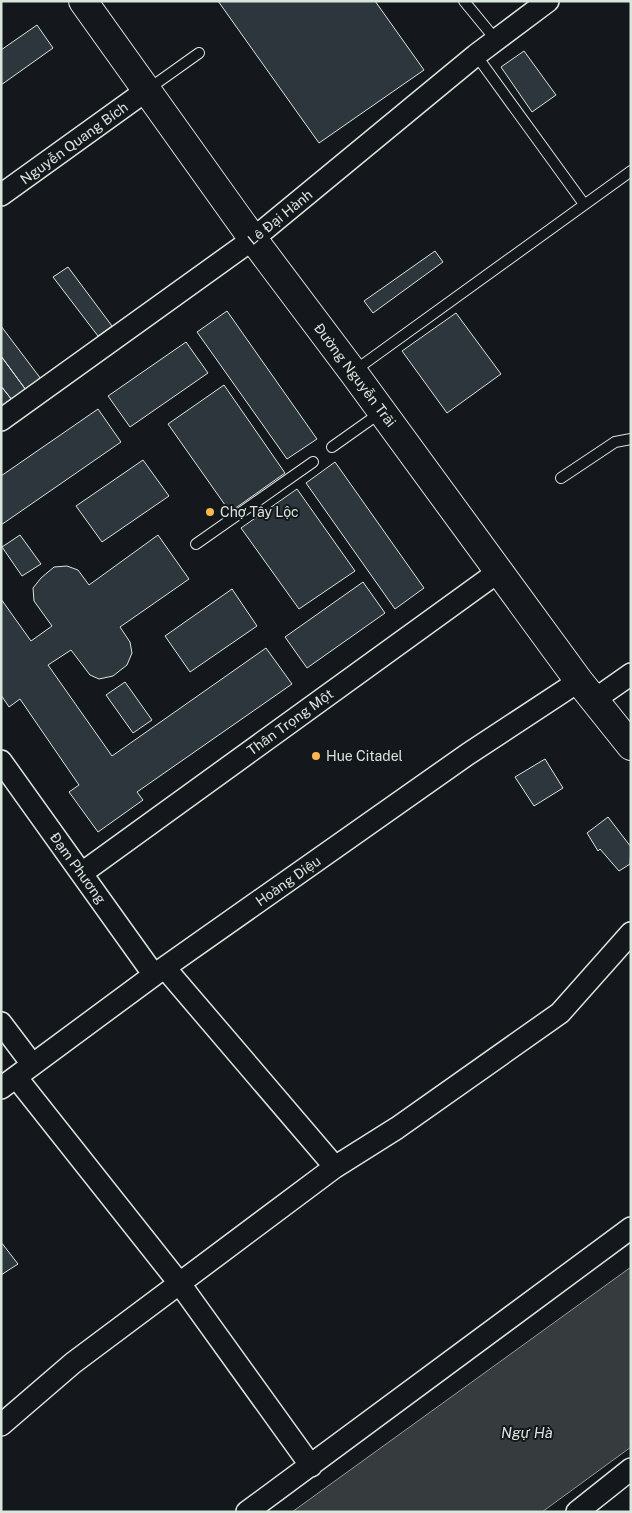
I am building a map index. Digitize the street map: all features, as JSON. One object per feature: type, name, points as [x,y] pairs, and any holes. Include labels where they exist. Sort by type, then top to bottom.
[{"type":"main road","name":"Đường Nguyễn Trãi","points":[[83,1],[253,239],[353,372],[586,691],[631,746]]},
{"type":"street","name":"Lê Đại Hành","points":[[1,420],[253,239],[476,55],[548,1]]},
{"type":"street","name":"Nguyễn Quang Bích","points":[[1,195],[147,90]]},
{"type":"street","name":"Thân Trọng Một","points":[[82,873],[498,572]]},
{"type":"street","name":"Hoàng Diệu","points":[[17,1076],[160,971],[468,754],[586,691],[631,674]]},
{"type":"street","name":"Đạm Phương","points":[[1,761],[82,873],[160,971],[334,1167]]},
{"type":"street","points":[[1,1425],[74,1363],[334,1167],[397,1128],[560,1013],[631,933]]},
{"type":"street","points":[[1,1023],[17,1076],[180,1284],[311,1466]]},
{"type":"street","points":[[247,1512],[631,1228]]},
{"type":"street","points":[[577,1512],[631,1470]]},
{"type":"lane","points":[[464,1],[496,40]]},
{"type":"lane","points":[[147,90],[200,53]]},
{"type":"lane","points":[[476,55],[584,204]]},
{"type":"lane","points":[[353,372],[631,171]]},
{"type":"lane","points":[[332,447],[382,412]]},
{"type":"lane","points":[[561,478],[615,442],[631,439]]},
{"type":"lane","points":[[196,544],[313,462]]},
{"type":"water","name":"Ngự Hà","points":[[631,1267],[631,1447],[542,1512],[292,1512]]},
{"type":"building","points":[[218,1],[375,1],[424,70],[319,143]]},
{"type":"building","points":[[37,25],[53,48],[1,85],[1,50]]},
{"type":"building","points":[[524,51],[556,95],[532,112],[501,67]]},
{"type":"building","points":[[435,251],[443,262],[373,313],[364,301]]},
{"type":"building","points":[[68,267],[112,326],[98,336],[53,277]]},
{"type":"building","points":[[227,311],[317,439],[287,459],[197,332]]},
{"type":"building","points":[[456,313],[501,374],[447,413],[402,351]]},
{"type":"building","points":[[1,326],[41,379],[26,390],[1,356]]},
{"type":"building","points":[[186,342],[208,373],[130,427],[108,396]]},
{"type":"building","points":[[1,356],[26,390],[12,400],[1,386]]},
{"type":"building","points":[[224,385],[285,473],[230,512],[168,424]]},
{"type":"building","points":[[1,386],[12,400],[1,408]]},
{"type":"building","points":[[98,409],[121,442],[1,525],[1,476]]},
{"type":"building","points":[[143,460],[169,496],[102,542],[76,506]]},
{"type":"building","points":[[335,462],[424,588],[395,609],[306,483]]},
{"type":"building","points":[[297,489],[355,571],[299,609],[241,528]]},
{"type":"building","points":[[20,535],[41,564],[22,576],[2,547]]},
{"type":"building","points":[[158,535],[189,579],[120,627],[130,642],[132,653],[127,665],[113,676],[99,679],[90,675],[71,650],[48,665],[112,756],[266,648],[292,684],[137,792],[143,800],[98,832],[69,792],[79,785],[20,699],[9,707],[1,695],[1,599],[31,641],[52,626],[34,601],[33,588],[54,567],[67,566],[78,570],[89,585]]},
{"type":"building","points":[[363,582],[385,613],[307,668],[285,637]]},
{"type":"building","points":[[232,589],[257,626],[190,672],[165,636]]},
{"type":"building","points":[[125,682],[152,720],[133,733],[106,695]]},
{"type":"building","points":[[545,759],[563,788],[534,806],[515,777]]},
{"type":"building","points":[[608,817],[631,847],[630,864],[619,871],[600,849],[598,851],[587,833]]},
{"type":"building","points":[[1,1242],[18,1264],[1,1275]]},
{"type":"place","name":"Chợ Tây Lộc","points":[[210,512]]},
{"type":"place","name":"Hue Citadel","points":[[316,756]]}]
